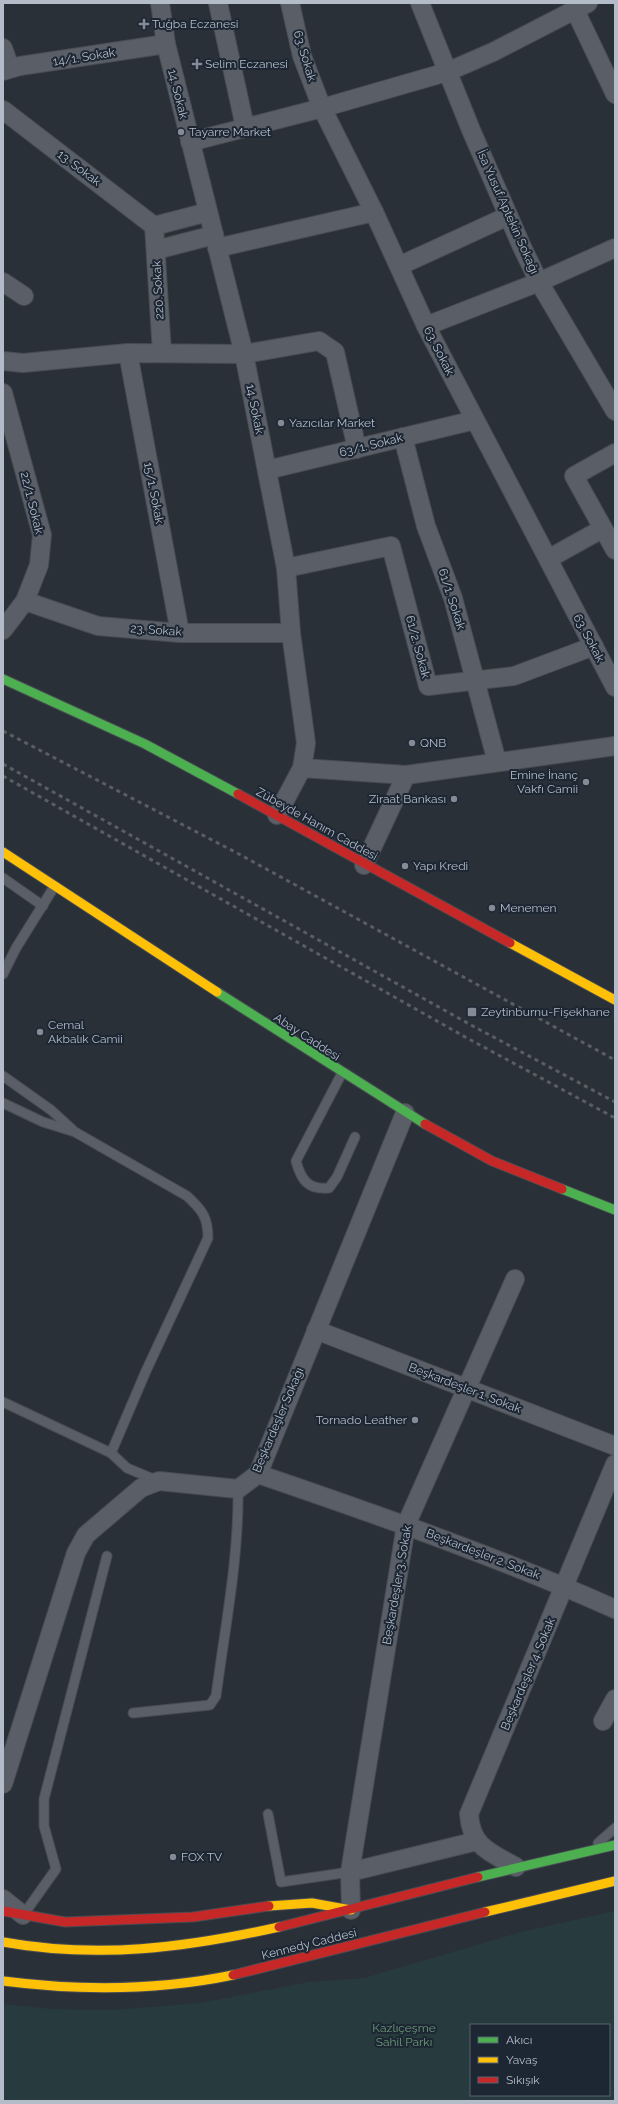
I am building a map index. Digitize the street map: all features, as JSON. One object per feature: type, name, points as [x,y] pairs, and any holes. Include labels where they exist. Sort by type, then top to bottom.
[{"type":"main road","name":"Zübeyde Hanım Caddesi","points":[[3,679],[144,744],[615,1000]]},
{"type":"main road","name":"Abay Caddesi","points":[[3,852],[405,1113],[492,1161],[615,1210]]},
{"type":"main road","name":"Kennedy Caddesi","points":[[3,1942],[69,1951],[142,1950],[234,1939],[516,1867],[615,1845]]},
{"type":"main road","name":"Kennedy Caddesi","points":[[3,1981],[33,1985],[90,1988],[180,1984],[230,1976],[519,1903],[615,1881]]},
{"type":"main road","points":[[3,1911],[65,1922],[86,1922],[193,1917],[285,1904],[312,1903],[351,1910]]},
{"type":"street","name":"14. Sokak","points":[[160,3],[166,44],[244,354],[268,470],[286,568],[292,633],[306,743],[302,768],[277,815]]},
{"type":"street","points":[[218,3],[245,127]]},
{"type":"street","name":"63. Sokak","points":[[290,3],[302,56],[322,108],[374,212],[426,326],[615,687]]},
{"type":"street","name":"İsa Yusuf Aptekin Sokağı","points":[[420,3],[447,72],[508,216],[539,282],[615,410]]},
{"type":"street","points":[[190,142],[322,108],[447,72],[493,52],[582,7],[615,94]]},
{"type":"street","name":"14/1. Sokak","points":[[6,70],[166,44]]},
{"type":"street","points":[[3,48],[6,70]]},
{"type":"street","name":"13. Sokak","points":[[3,110],[154,226]]},
{"type":"street","points":[[154,226],[208,212]]},
{"type":"street","points":[[156,250],[215,241],[374,212]]},
{"type":"street","points":[[399,266],[508,216]]},
{"type":"street","name":"220. Sokak","points":[[154,226],[162,353]]},
{"type":"street","points":[[426,326],[539,282],[615,248]]},
{"type":"street","points":[[3,282],[24,296]]},
{"type":"street","points":[[3,361],[23,363],[128,353],[244,354],[319,341],[335,352],[357,449]]},
{"type":"street","name":"15/1. Sokak","points":[[128,353],[180,632]]},
{"type":"street","name":"22/1. Sokak","points":[[3,393],[42,535],[39,565],[25,601],[3,630]]},
{"type":"street","name":"63/1. Sokak","points":[[268,470],[475,420]]},
{"type":"street","name":"61/1. Sokak","points":[[403,437],[426,526],[453,598],[477,680],[497,762]]},
{"type":"street","points":[[615,453],[574,476],[615,550]]},
{"type":"street","points":[[548,559],[602,529]]},
{"type":"street","name":"61/2. Sokak","points":[[286,568],[391,546],[428,686],[514,676],[594,646]]},
{"type":"street","name":"23. Sokak","points":[[25,601],[98,626],[180,632],[292,633]]},
{"type":"street","points":[[302,768],[406,775],[615,746]]},
{"type":"street","points":[[364,864],[406,775]]},
{"type":"street","name":"Beşkardeşler Sokağı","points":[[238,1489],[258,1474],[405,1113]]},
{"type":"street","name":"Beşkardeşler 3. Sokak","points":[[351,1910],[350,1872],[406,1525],[515,1279]]},
{"type":"street","name":"Beşkardeşler 1. Sokak","points":[[316,1330],[615,1446]]},
{"type":"street","name":"Beşkardeşler 4. Sokak","points":[[516,1867],[488,1851],[477,1841],[470,1829],[469,1814],[615,1464]]},
{"type":"street","name":"Beşkardeşler 2. Sokak","points":[[258,1474],[406,1525],[564,1586],[615,1608]]},
{"type":"street","points":[[3,1784],[76,1553],[86,1535],[141,1488],[159,1481],[238,1489]]},
{"type":"street","points":[[603,1721],[615,1699]]},
{"type":"street","points":[[350,1872],[477,1841]]},
{"type":"street","points":[[3,1899],[23,1915]]},
{"type":"lane","points":[[3,878],[43,906]]},
{"type":"lane","points":[[3,974],[16,948],[54,886]]},
{"type":"lane","points":[[342,1073],[296,1161],[299,1174],[308,1184],[320,1189],[329,1188],[337,1177],[355,1137]]},
{"type":"lane","points":[[3,1076],[50,1110],[75,1132],[187,1196],[199,1208],[208,1222],[208,1238],[146,1371],[112,1453]]},
{"type":"lane","points":[[3,1103],[43,1122],[75,1132]]},
{"type":"lane","points":[[3,1402],[112,1453],[127,1468],[159,1481]]},
{"type":"lane","points":[[133,1713],[210,1705],[216,1696],[230,1602],[238,1514],[238,1489]]},
{"type":"lane","points":[[23,1915],[56,1869],[44,1826],[44,1799],[107,1556]]},
{"type":"lane","points":[[268,1814],[281,1882],[350,1872]]},
{"type":"lane","points":[[591,1850],[615,1828]]},
{"type":"green space","name":"Kazlıçeşme Sahil Parkı","points":[[615,1911],[615,2101],[3,2101],[3,2004],[52,2009],[113,2010],[200,2003],[309,1982],[364,1978],[521,1932]]},
{"type":"railway","points":[[3,731],[237,853],[615,1060]]},
{"type":"railway","points":[[3,764],[471,1025],[615,1102]]},
{"type":"railway","points":[[3,776],[467,1038],[615,1118]]},
{"type":"traffic: fast","points":[[3,679],[145,744],[238,794]]},
{"type":"traffic: fast","points":[[217,992],[425,1124]]},
{"type":"traffic: fast","points":[[562,1189],[615,1210]]},
{"type":"traffic: fast","points":[[478,1877],[615,1845]]},
{"type":"traffic: slow","points":[[3,852],[217,992]]},
{"type":"traffic: slow","points":[[510,943],[615,1000]]},
{"type":"traffic: slow","points":[[485,1912],[615,1881]]},
{"type":"traffic: slow","points":[[269,1906],[312,1903],[351,1910]]},
{"type":"traffic: slow","points":[[3,1942],[73,1950],[141,1949],[210,1941],[279,1927]]},
{"type":"traffic: slow","points":[[3,1981],[61,1987],[118,1988],[176,1984],[233,1975]]},
{"type":"traffic: jam","points":[[238,794],[510,943]]},
{"type":"traffic: jam","points":[[425,1124],[492,1161],[562,1189]]},
{"type":"traffic: jam","points":[[279,1927],[478,1877]]},
{"type":"traffic: jam","points":[[3,1911],[65,1922],[193,1917],[269,1906]]},
{"type":"traffic: jam","points":[[233,1975],[485,1912]]},
{"type":"place","name":"Tuğba Eczanesi","points":[[144,24]]},
{"type":"place","name":"Selim Eczanesi","points":[[197,64]]},
{"type":"place","name":"Tayarre Market","points":[[181,132]]},
{"type":"place","name":"Yazıcılar Market","points":[[281,423]]},
{"type":"place","name":"QNB","points":[[412,743]]},
{"type":"place","name":"Emine İnanç Vakfı Camii","points":[[586,782]]},
{"type":"place","name":"Ziraat Bankası","points":[[454,799]]},
{"type":"place","name":"Yapı Kredi","points":[[405,866]]},
{"type":"place","name":"Menemen","points":[[492,908]]},
{"type":"place","name":"Zeytinburnu-Fişekhane","points":[[472,1012]]},
{"type":"place","name":"Cemal Akbalık Camii","points":[[40,1032]]},
{"type":"place","name":"Tornado Leather","points":[[415,1420]]},
{"type":"place","name":"FOX TV","points":[[173,1857]]}]
